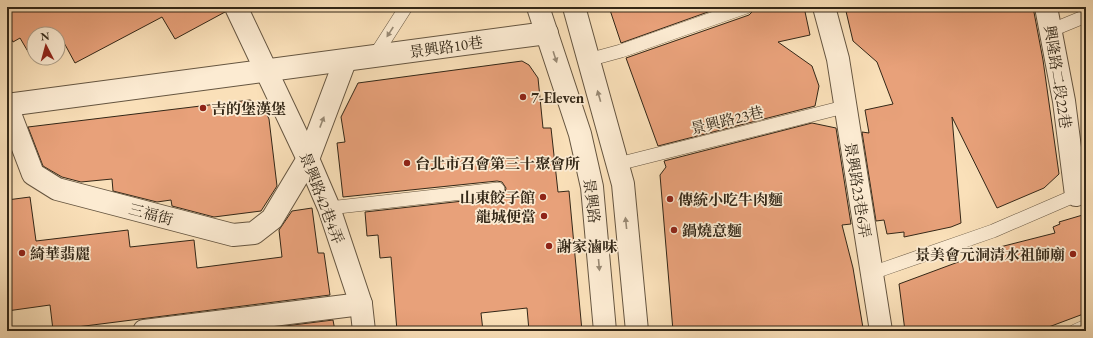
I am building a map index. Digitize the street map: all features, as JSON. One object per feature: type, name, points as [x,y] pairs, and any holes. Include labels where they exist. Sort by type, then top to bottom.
[{"type":"street","name":"景興路","points":[[538,7],[580,134],[592,187],[605,331]]},
{"type":"street","points":[[574,7],[623,184],[637,331]]},
{"type":"street","name":"景興路23巷6弄","points":[[824,7],[838,59],[844,107],[881,331]]},
{"type":"street","name":"興隆路二段22巷","points":[[1046,7],[1052,30],[1081,193]]},
{"type":"street","name":"景興路42巷4弄","points":[[241,11],[266,71],[308,159],[329,208],[361,304],[364,331]]},
{"type":"street","name":"景興路10巷","points":[[266,71],[547,33]]},
{"type":"street","points":[[308,159],[345,61]]},
{"type":"street","name":"三福街","points":[[266,71],[7,106],[33,174],[57,189],[233,235],[254,233],[272,219],[308,159]]},
{"type":"street","points":[[144,331],[361,304]]},
{"type":"lane","points":[[374,57],[406,7]]},
{"type":"lane","points":[[588,60],[621,51],[746,7]]},
{"type":"lane","points":[[1052,30],[1086,16]]},
{"type":"lane","name":"景興路23巷","points":[[618,164],[844,107]]},
{"type":"lane","points":[[329,208],[498,190]]},
{"type":"lane","points":[[872,273],[992,231],[1081,193]]},
{"type":"lane","points":[[1075,331],[1086,326]]},
{"type":"building","points":[[7,7],[224,7],[225,12],[175,39],[162,17],[75,63],[66,46],[66,26],[26,26],[26,48],[20,38],[13,42],[7,31]]},
{"type":"building","points":[[609,7],[722,7],[621,43]]},
{"type":"building","points":[[754,7],[804,7],[810,35],[778,42],[812,66],[819,86],[815,106],[658,146],[626,58],[749,15]]},
{"type":"building","points":[[845,7],[1033,7],[1043,60],[1059,174],[1044,188],[997,208],[952,117],[961,223],[951,227],[904,237],[904,232],[887,234],[884,220],[876,221],[862,132],[869,133],[865,110],[893,104],[877,62],[853,41]]},
{"type":"building","points":[[522,61],[529,65],[538,78],[543,128],[551,128],[558,192],[569,191],[582,331],[529,331],[527,308],[481,313],[483,331],[397,331],[391,257],[380,258],[378,235],[367,236],[365,212],[499,197],[505,193],[506,188],[502,182],[497,181],[343,197],[337,143],[345,142],[341,117],[358,83]]},
{"type":"building","points":[[250,100],[263,106],[269,119],[277,186],[261,211],[214,217],[172,206],[171,200],[157,202],[113,191],[112,179],[81,182],[62,177],[43,166],[28,127]]},
{"type":"building","points":[[812,123],[836,128],[851,224],[842,225],[853,268],[863,328],[847,331],[673,331],[660,175],[666,167],[664,161]]},
{"type":"building","points":[[30,197],[36,241],[128,230],[130,247],[194,240],[197,268],[282,257],[279,230],[292,211],[312,208],[318,253],[324,253],[330,295],[53,330],[50,305],[7,311],[7,200]]},
{"type":"building","points":[[1086,214],[1086,313],[1038,331],[905,331],[899,284],[996,248],[1055,233],[1053,227],[1060,224],[1059,222]]},
{"type":"building","points":[[333,320],[335,331],[245,331]]},
{"type":"place","name":"7-Eleven","points":[[523,97]]},
{"type":"place","name":"吉的堡漢堡","points":[[203,108]]},
{"type":"place","name":"台北市召會第三十聚會所","points":[[407,163]]},
{"type":"place","name":"山東餃子館","points":[[543,197]]},
{"type":"place","name":"傳統小吃牛肉麵","points":[[670,199]]},
{"type":"place","name":"龍城便當","points":[[544,216]]},
{"type":"place","name":"鍋燒意麵","points":[[674,230]]},
{"type":"place","name":"謝家滷味","points":[[549,246]]},
{"type":"place","name":"綺華翡麗","points":[[22,253]]},
{"type":"place","name":"景美會元洞清水祖師廟","points":[[1073,254]]}]
